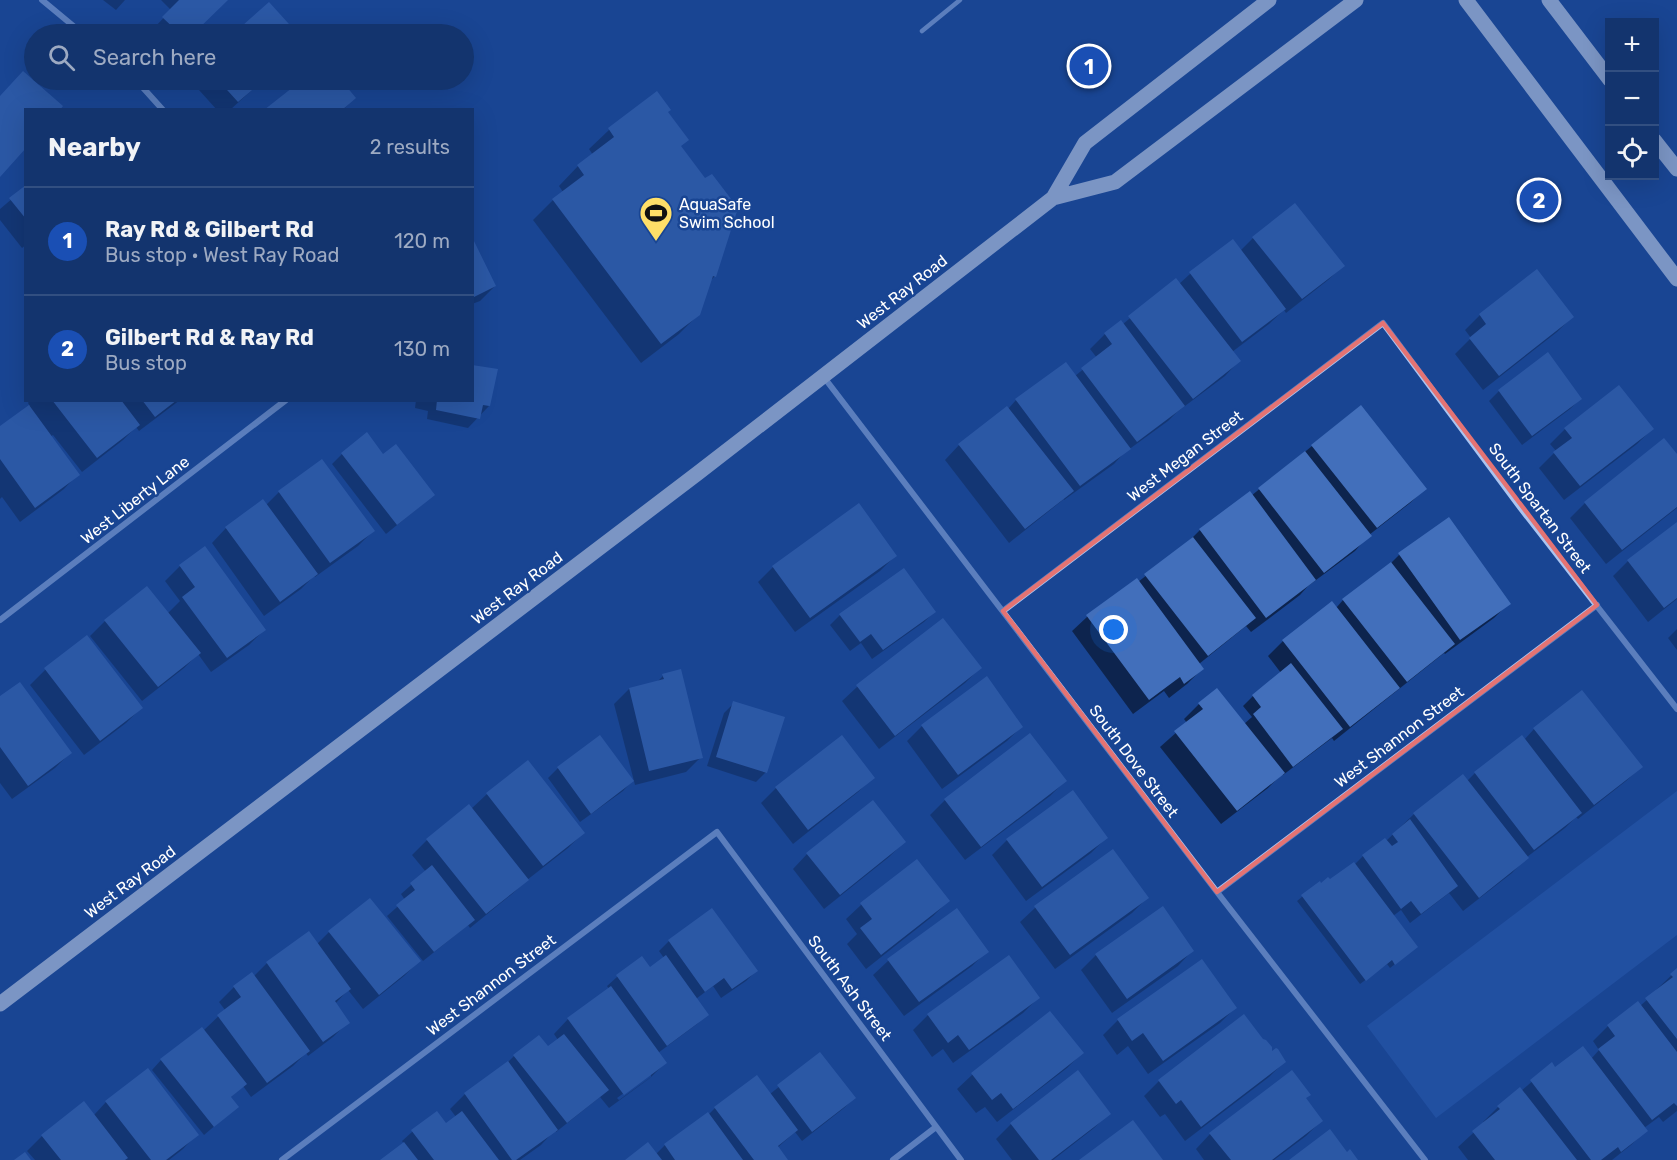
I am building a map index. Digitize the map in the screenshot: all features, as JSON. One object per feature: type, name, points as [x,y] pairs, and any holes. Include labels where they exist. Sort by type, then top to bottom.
[{"type":"main road","name":"West Ray Road","points":[[0,1004],[1053,198],[1085,143],[1269,0]]},
{"type":"main road","name":"West Ray Road","points":[[1053,198],[1115,182],[1356,0]]},
{"type":"main road","points":[[1466,0],[1677,279]]},
{"type":"main road","points":[[1549,0],[1605,73]]},
{"type":"main road","points":[[1659,146],[1677,169]]},
{"type":"street","points":[[42,0],[71,24]]},
{"type":"street","points":[[145,90],[161,108]]},
{"type":"street","name":"South Spartan Street","points":[[1383,322],[1520,506],[1677,709]]},
{"type":"street","name":"West Megan Street","points":[[1003,611],[1383,322]]},
{"type":"street","name":"South Dove Street","points":[[823,376],[1425,1160]]},
{"type":"street","name":"West Liberty Lane","points":[[0,620],[283,402]]},
{"type":"street","name":"West Shannon Street","points":[[1217,892],[1597,605]]},
{"type":"street","name":"West Shannon Street","points":[[282,1160],[717,832]]},
{"type":"street","name":"South Ash Street","points":[[717,832],[961,1160]]},
{"type":"street","points":[[893,1160],[936,1127]]},
{"type":"lane","points":[[922,31],[960,0]]},
{"type":"highlighted area","points":[[1383,323],[1597,605],[1217,892],[1003,611]]},
{"type":"shaded area","points":[[1677,791],[1677,935],[1436,1118],[1367,1026]]},
{"type":"building","points":[[179,0],[228,0],[203,24],[169,24],[162,17]]},
{"type":"building","points":[[269,2],[289,24],[244,24]]},
{"type":"building","points":[[1096,55],[1101,61],[1087,73],[1082,67]]},
{"type":"building","points":[[23,71],[24,90],[45,90],[63,106],[62,108],[24,108],[24,150],[0,177],[0,96]]},
{"type":"building","points":[[227,90],[252,90],[238,102]]},
{"type":"building","points":[[289,90],[349,90],[356,98],[344,108],[267,108]]},
{"type":"building","name":"AquaSafe Swim School","points":[[657,91],[671,110],[668,112],[689,140],[681,146],[705,178],[712,174],[738,208],[716,277],[713,276],[700,315],[661,344],[552,199],[584,175],[577,165],[614,137],[608,128]]},
{"type":"building","points":[[1534,185],[1545,200],[1538,205],[1527,189]]},
{"type":"building","points":[[24,187],[24,217],[9,198]]},
{"type":"building","points":[[1295,203],[1345,266],[1302,299],[1252,237]]},
{"type":"building","points":[[1233,239],[1286,309],[1242,342],[1189,272]]},
{"type":"building","points":[[474,241],[496,286],[474,297]]},
{"type":"building","points":[[1537,269],[1574,317],[1499,376],[1469,338],[1486,324],[1479,314]]},
{"type":"building","points":[[1176,278],[1241,361],[1193,399],[1128,316]]},
{"type":"building","points":[[1121,320],[1185,406],[1137,442],[1081,368],[1112,344],[1104,333]]},
{"type":"building","points":[[1548,352],[1582,399],[1532,436],[1498,390]]},
{"type":"building","points":[[1066,362],[1131,449],[1080,486],[1015,399]]},
{"type":"building","points":[[474,365],[498,369],[490,406],[483,405],[480,419],[436,410],[437,402],[474,402]]},
{"type":"building","points":[[1619,385],[1654,429],[1580,486],[1553,452],[1572,438],[1564,428]]},
{"type":"building","points":[[54,402],[123,402],[140,425],[97,458]]},
{"type":"building","points":[[144,402],[174,402],[155,417]]},
{"type":"building","points":[[29,405],[80,475],[35,508],[0,459],[0,426]]},
{"type":"building","points":[[1361,405],[1427,489],[1377,528],[1311,445]]},
{"type":"building","points":[[1007,406],[1074,491],[1025,529],[958,444]]},
{"type":"building","points":[[367,432],[383,454],[396,444],[435,495],[397,525],[341,453]]},
{"type":"building","points":[[1664,438],[1677,454],[1677,507],[1622,550],[1584,502]]},
{"type":"building","points":[[1305,451],[1372,536],[1324,573],[1258,488]]},
{"type":"building","points":[[322,459],[375,531],[330,563],[278,491]]},
{"type":"building","points":[[1250,491],[1316,580],[1266,618],[1199,529]]},
{"type":"building","points":[[263,499],[318,574],[280,602],[225,527]]},
{"type":"building","points":[[859,503],[897,556],[810,618],[772,566]]},
{"type":"building","points":[[1449,517],[1511,604],[1460,640],[1398,553]]},
{"type":"building","points":[[1677,522],[1677,598],[1664,608],[1627,560]]},
{"type":"building","points":[[1193,537],[1256,618],[1208,656],[1144,574]]},
{"type":"building","points":[[205,546],[266,630],[227,658],[182,597],[195,587],[179,565]]},
{"type":"building","points":[[1391,562],[1455,644],[1407,682],[1342,599]]},
{"type":"building","points":[[904,568],[936,612],[883,650],[871,634],[860,642],[839,614]]},
{"type":"building","points":[[1137,578],[1204,669],[1184,684],[1180,677],[1149,700],[1086,615]]},
{"type":"building","points":[[147,586],[201,653],[158,687],[104,620]]},
{"type":"building","points":[[1332,601],[1400,688],[1350,727],[1282,640]]},
{"type":"building","points":[[943,618],[982,668],[895,736],[856,685]]},
{"type":"building","points":[[87,635],[143,708],[100,741],[44,668]]},
{"type":"building","points":[[1291,663],[1343,729],[1293,767],[1253,714],[1261,707],[1252,695]]},
{"type":"building","points":[[681,669],[703,758],[649,771],[629,688],[664,679],[662,674]]},
{"type":"building","points":[[987,676],[1023,727],[958,775],[921,725]]},
{"type":"building","points":[[20,682],[72,753],[28,786],[0,747],[0,696]]},
{"type":"building","points":[[1217,688],[1285,773],[1237,811],[1174,731],[1203,709],[1198,703]]},
{"type":"building","points":[[1582,690],[1643,767],[1594,805],[1533,728]]},
{"type":"building","points":[[733,701],[785,717],[767,773],[716,757]]},
{"type":"building","points":[[1030,733],[1067,781],[981,847],[944,799]]},
{"type":"building","points":[[600,735],[634,781],[591,814],[557,767]]},
{"type":"building","points":[[842,735],[875,778],[808,830],[775,787]]},
{"type":"building","points":[[1522,735],[1582,813],[1534,850],[1474,772]]},
{"type":"building","points":[[528,760],[585,833],[543,866],[486,793]]},
{"type":"building","points":[[1463,774],[1529,858],[1479,898],[1413,813]]},
{"type":"building","points":[[1073,790],[1108,838],[1042,887],[1006,839]]},
{"type":"building","points":[[873,800],[906,842],[840,895],[806,853]]},
{"type":"building","points":[[469,804],[529,880],[486,914],[426,839]]},
{"type":"building","points":[[1410,819],[1458,886],[1421,914],[1411,901],[1401,909],[1362,855],[1385,838],[1392,846],[1398,842],[1392,834]]},
{"type":"building","points":[[1113,849],[1149,898],[1070,955],[1034,906]]},
{"type":"building","points":[[917,859],[950,901],[881,955],[860,928],[872,919],[860,903]]},
{"type":"building","points":[[1354,862],[1418,947],[1395,965],[1392,960],[1366,981],[1301,895],[1320,881],[1321,883],[1328,877],[1330,879]]},
{"type":"building","points":[[432,865],[475,920],[434,952],[396,905],[415,890],[410,883]]},
{"type":"building","points":[[370,898],[421,961],[379,995],[328,931]]},
{"type":"building","points":[[1163,906],[1194,951],[1127,999],[1095,954]]},
{"type":"building","points":[[712,908],[758,971],[732,989],[724,978],[705,992],[668,940]]},
{"type":"building","points":[[957,908],[989,952],[919,1002],[887,959]]},
{"type":"building","points":[[309,931],[351,989],[335,1001],[350,1023],[323,1042],[266,962]]},
{"type":"building","points":[[666,955],[709,1015],[667,1046],[616,975],[642,956],[650,967]]},
{"type":"building","points":[[1009,955],[1040,998],[969,1050],[958,1035],[948,1043],[927,1014]]},
{"type":"building","points":[[1202,959],[1237,1008],[1163,1061],[1143,1033],[1132,1041],[1117,1019]]},
{"type":"building","points":[[1677,968],[1677,1039],[1645,998],[1673,977],[1670,974]]},
{"type":"building","points":[[252,972],[310,1051],[267,1083],[217,1015],[241,997],[233,986]]},
{"type":"building","points":[[611,986],[667,1063],[624,1095],[567,1018]]},
{"type":"building","points":[[1638,1001],[1677,1052],[1677,1106],[1674,1103],[1652,1120],[1598,1049],[1615,1036],[1607,1025]]},
{"type":"building","points":[[1050,1011],[1084,1053],[1013,1109],[1001,1093],[992,1100],[971,1073]]},
{"type":"building","points":[[1244,1014],[1272,1047],[1272,1051],[1278,1049],[1286,1062],[1201,1127],[1181,1100],[1176,1104],[1158,1080]]},
{"type":"building","points":[[202,1027],[247,1084],[231,1097],[239,1107],[214,1127],[160,1059]]},
{"type":"building","points":[[564,1034],[609,1090],[567,1123],[513,1055],[539,1035],[548,1046]]},
{"type":"building","points":[[1583,1046],[1648,1131],[1621,1152],[1618,1147],[1601,1160],[1591,1160],[1530,1080],[1552,1062],[1555,1067]]},
{"type":"building","points":[[820,1052],[856,1098],[812,1132],[777,1085]]},
{"type":"building","points":[[508,1061],[558,1130],[516,1160],[512,1160],[464,1093]]},
{"type":"building","points":[[148,1068],[199,1135],[166,1160],[151,1160],[105,1101]]},
{"type":"building","points":[[1078,1070],[1111,1114],[1051,1160],[1039,1160],[1010,1123]]},
{"type":"building","points":[[1292,1070],[1311,1095],[1306,1098],[1323,1121],[1272,1160],[1231,1160],[1209,1133]]},
{"type":"building","points":[[757,1075],[798,1130],[778,1146],[788,1160],[754,1160],[714,1107]]},
{"type":"building","points":[[1520,1087],[1577,1160],[1495,1160],[1472,1131],[1500,1109],[1497,1106]]},
{"type":"building","points":[[84,1101],[128,1158],[125,1160],[61,1160],[41,1135]]},
{"type":"building","points":[[437,1111],[446,1123],[462,1111],[499,1160],[434,1160],[411,1130]]},
{"type":"building","points":[[708,1112],[743,1160],[675,1160],[664,1144]]},
{"type":"building","points":[[1133,1120],[1163,1160],[1079,1160]]},
{"type":"building","points":[[1330,1129],[1347,1152],[1350,1149],[1358,1160],[1289,1160]]},
{"type":"building","points":[[404,1142],[418,1160],[380,1160]]},
{"type":"building","points":[[648,1142],[662,1160],[625,1160]]},
{"type":"building","points":[[25,1152],[31,1160],[14,1160]]},
{"type":"place","name":"Ray Rd & Gilbert Rd","points":[[1089,66]]},
{"type":"place","name":"Gilbert Rd & Ray Rd","points":[[1539,200]]},
{"type":"place","name":"AquaSafe Swim School","points":[[656,242]]}]
